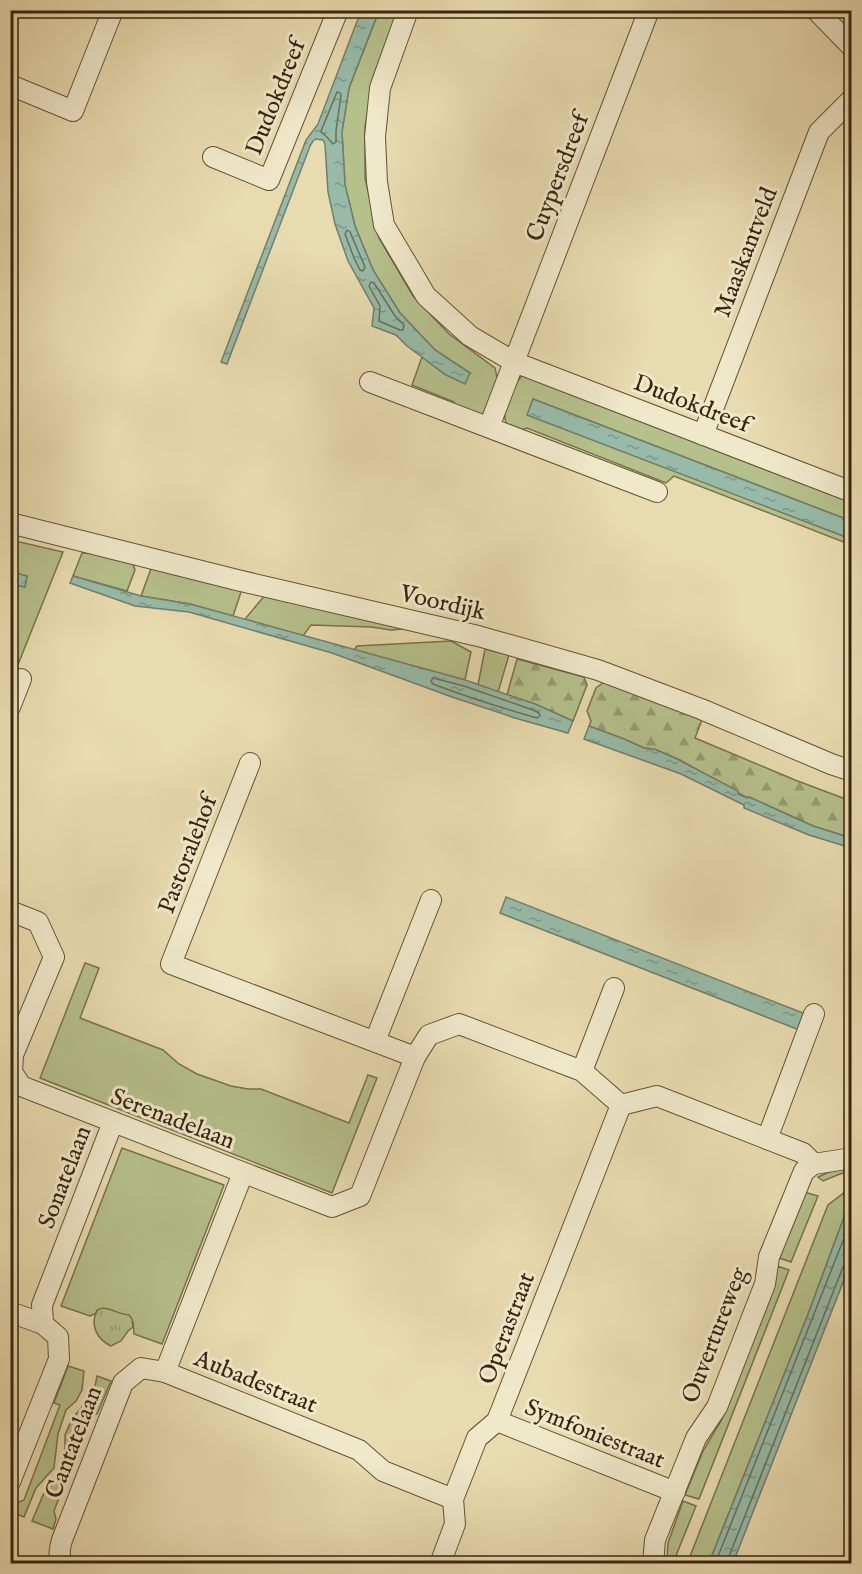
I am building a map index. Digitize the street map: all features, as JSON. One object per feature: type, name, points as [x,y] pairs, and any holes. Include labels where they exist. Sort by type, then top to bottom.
[{"type":"street","points":[[10,85],[73,111],[113,10]]},
{"type":"street","name":"Dudokdreef","points":[[213,157],[269,180],[338,10]]},
{"type":"street","name":"Dudokdreef","points":[[408,10],[381,88],[375,137],[377,182],[384,225],[426,296],[470,336],[514,362],[852,492]]},
{"type":"street","name":"Cuypersdreef","points":[[514,362],[649,10]]},
{"type":"street","points":[[816,10],[852,47]]},
{"type":"street","name":"Maaskantveld","points":[[703,435],[819,132],[852,99]]},
{"type":"street","points":[[489,427],[514,362]]},
{"type":"street","points":[[370,382],[657,492]]},
{"type":"street","name":"Voordijk","points":[[10,523],[237,580],[478,636],[598,670],[701,709],[852,771]]},
{"type":"street","points":[[10,707],[21,679]]},
{"type":"street","name":"Pastoralehof","points":[[250,763],[171,964],[375,1041]]},
{"type":"street","points":[[414,1057],[375,1041],[430,900]]},
{"type":"street","name":"Serenadelaan","points":[[10,911],[38,922],[54,957],[14,1055],[12,1072],[21,1086],[333,1207],[360,1196],[414,1057],[429,1035],[459,1024],[582,1071],[621,1105]]},
{"type":"street","points":[[582,1071],[614,988]]},
{"type":"street","points":[[767,1139],[814,1014]]},
{"type":"street","points":[[621,1105],[657,1096],[803,1153],[814,1164],[852,1158]]},
{"type":"street","name":"Operastraat","points":[[440,1563],[455,1524],[453,1499],[477,1438],[497,1421],[621,1105]]},
{"type":"street","name":"Sonatelaan","points":[[43,1324],[42,1305],[113,1122]]},
{"type":"street","name":"Ouvertureweg","points":[[653,1563],[655,1540],[696,1438],[717,1407],[765,1284],[769,1257],[804,1171],[814,1164]]},
{"type":"street","name":"Aubadestraat","points":[[243,1173],[165,1372],[360,1450],[383,1471],[453,1499]]},
{"type":"street","points":[[10,1312],[43,1324],[58,1337],[59,1359],[10,1482]]},
{"type":"street","name":"Cantatelaan","points":[[64,1563],[59,1551],[62,1540],[123,1383],[141,1368],[165,1372]]},
{"type":"street","name":"Symfoniestraat","points":[[497,1421],[675,1492]]},
{"type":"green space","points":[[379,11],[399,11],[374,74],[365,127],[365,178],[379,238],[413,296],[449,334],[495,368],[498,382],[490,408],[481,417],[454,410],[454,402],[412,385],[422,357],[446,375],[470,373],[435,350],[400,313],[373,270],[355,226],[345,185],[342,132],[349,88]]},
{"type":"green space","points":[[522,375],[851,502],[851,521],[533,399],[528,414],[851,539],[851,545],[674,476],[666,483],[527,428],[517,432],[510,428],[505,414],[509,397]]},
{"type":"green space","points":[[11,540],[63,552],[11,682],[11,584],[25,587],[27,576],[11,572]]},
{"type":"green space","points":[[82,553],[94,553],[132,561],[135,570],[127,591],[73,576]]},
{"type":"green space","points":[[152,566],[242,589],[233,616],[190,604],[141,596]]},
{"type":"green space","points":[[266,594],[404,629],[311,625],[303,636],[245,619]]},
{"type":"green space","points":[[451,641],[471,652],[465,680],[354,650],[357,646]]},
{"type":"green space","points":[[485,649],[509,655],[498,692],[478,685]]},
{"type":"green space","points":[[517,659],[584,677],[587,685],[573,721],[535,704],[507,695]]},
{"type":"green space","points":[[603,683],[702,720],[695,738],[851,801],[851,838],[813,826],[748,798],[680,760],[589,726],[591,721],[587,711],[596,688]]},
{"type":"green space","points":[[85,963],[99,968],[80,1018],[163,1050],[179,1064],[197,1074],[231,1086],[261,1089],[349,1123],[368,1075],[377,1078],[332,1193],[40,1078]]},
{"type":"green space","points":[[122,1148],[224,1185],[162,1344],[134,1334],[133,1322],[117,1313],[107,1311],[90,1316],[61,1306]]},
{"type":"green space","points":[[851,1167],[851,1171],[823,1181],[818,1177],[829,1172]]},
{"type":"green space","points":[[851,1190],[851,1211],[846,1212],[807,1317],[709,1563],[687,1564],[828,1205]]},
{"type":"green space","points":[[804,1192],[818,1196],[791,1262],[779,1258]]},
{"type":"green space","points":[[777,1266],[789,1270],[699,1499],[685,1495],[703,1451],[721,1421],[775,1284]]},
{"type":"green space","points":[[103,1308],[129,1315],[132,1319],[133,1327],[121,1341],[111,1346],[98,1335],[94,1326],[97,1310]]},
{"type":"green space","points":[[68,1366],[84,1371],[82,1390],[76,1401],[66,1410],[58,1434],[54,1468],[36,1488],[24,1517],[11,1512],[14,1504],[24,1500],[60,1405],[54,1403]]},
{"type":"green space","points":[[97,1376],[111,1381],[97,1414],[91,1416],[54,1511],[56,1519],[53,1529],[32,1521],[43,1495],[61,1474],[65,1435],[72,1419],[94,1391]]},
{"type":"green space","points":[[683,1501],[696,1506],[673,1563],[665,1563],[668,1543]]},
{"type":"water","points":[[361,11],[378,13],[349,88],[342,132],[345,185],[355,226],[373,270],[400,313],[435,350],[470,373],[465,384],[446,375],[396,335],[372,326],[374,308],[348,261],[335,224],[328,192],[325,144],[323,140],[316,139],[310,146],[227,364],[221,362],[306,140],[318,124]]},
{"type":"water","points":[[533,399],[851,521],[851,539],[527,415]]},
{"type":"water","points":[[11,572],[27,576],[25,587],[11,584]]},
{"type":"water","points":[[73,576],[141,596],[190,604],[465,680],[535,704],[573,721],[568,733],[515,718],[332,653],[189,612],[135,606],[70,583]]},
{"type":"water","points":[[589,726],[644,748],[654,749],[738,791],[738,794],[813,826],[851,838],[851,848],[809,835],[744,808],[744,805],[681,774],[584,739]]},
{"type":"water","points":[[506,897],[808,1015],[802,1031],[500,913]]},
{"type":"water","points":[[846,1212],[851,1212],[851,1262],[733,1563],[709,1563],[807,1317]]}]
